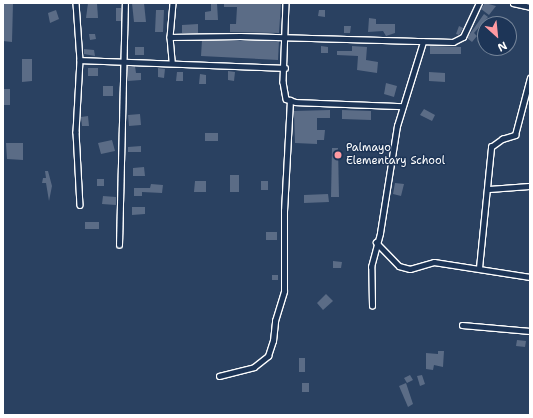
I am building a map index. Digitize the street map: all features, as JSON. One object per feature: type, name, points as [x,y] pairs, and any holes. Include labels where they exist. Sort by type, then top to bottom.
[{"type":"street","points":[[76,3],[80,60],[76,132],[80,205]]},
{"type":"street","points":[[119,245],[126,3]]},
{"type":"street","points":[[172,62],[170,37],[173,3]]},
{"type":"street","points":[[286,3],[285,68],[283,82],[286,99],[401,106]]},
{"type":"street","points":[[170,37],[286,37],[453,42],[463,36],[479,3]]},
{"type":"street","points":[[513,3],[530,7]]},
{"type":"street","points":[[372,306],[371,267],[401,106],[422,42]]},
{"type":"street","points":[[80,60],[172,62],[285,68]]},
{"type":"street","points":[[480,268],[491,147],[502,139],[515,135],[530,78]]},
{"type":"street","points":[[219,376],[254,367],[268,356],[273,341],[278,305],[284,291],[284,211],[290,100]]},
{"type":"street","points":[[488,189],[530,186]]},
{"type":"street","points":[[376,242],[399,266],[410,269],[434,262],[530,276]]},
{"type":"street","points":[[462,325],[530,331]]},
{"type":"building","points":[[3,3],[13,3],[12,42],[3,41]]},
{"type":"building","points":[[88,3],[97,3],[98,18],[86,18]]},
{"type":"building","points":[[132,3],[144,3],[146,22],[134,22]]},
{"type":"building","points":[[211,3],[217,3],[218,20],[205,20],[205,12],[211,11]]},
{"type":"building","points":[[224,3],[281,3],[279,33],[230,32],[230,24],[236,24],[237,7],[224,7]]},
{"type":"building","points":[[485,3],[496,6],[489,15],[481,9]]},
{"type":"building","points":[[116,8],[121,8],[121,21],[116,21]]},
{"type":"building","points":[[56,10],[59,19],[50,23],[48,13]]},
{"type":"building","points":[[156,10],[164,10],[163,32],[155,32]]},
{"type":"building","points":[[319,10],[325,10],[325,17],[318,16]]},
{"type":"building","points":[[369,18],[376,19],[376,24],[395,24],[395,33],[386,36],[383,31],[368,32]]},
{"type":"building","points":[[198,24],[198,33],[182,33],[182,25]]},
{"type":"building","points":[[477,24],[477,30],[474,33],[477,36],[472,42],[467,38]]},
{"type":"building","points":[[344,26],[351,26],[350,33],[344,33]]},
{"type":"building","points":[[459,26],[463,28],[459,35],[456,34]]},
{"type":"building","points":[[89,34],[95,34],[96,39],[90,40]]},
{"type":"building","points":[[202,40],[279,41],[278,60],[201,56]]},
{"type":"building","points":[[321,46],[328,47],[328,53],[321,53]]},
{"type":"building","points":[[352,46],[367,47],[366,60],[378,62],[377,73],[357,70],[358,56],[337,55],[337,51],[352,51]]},
{"type":"building","points":[[430,46],[461,47],[461,54],[430,54]]},
{"type":"building","points":[[135,47],[144,47],[144,55],[135,55]]},
{"type":"building","points":[[84,49],[94,50],[95,56],[84,54]]},
{"type":"building","points":[[22,59],[32,59],[32,81],[22,82]]},
{"type":"building","points":[[127,66],[135,66],[136,73],[141,73],[141,80],[128,81]]},
{"type":"building","points":[[88,68],[98,68],[98,76],[88,76]]},
{"type":"building","points":[[158,68],[165,69],[164,78],[158,77]]},
{"type":"building","points":[[228,71],[235,72],[234,81],[228,80]]},
{"type":"building","points":[[177,72],[183,72],[183,81],[176,81]]},
{"type":"building","points":[[429,72],[445,73],[445,82],[429,81]]},
{"type":"building","points":[[200,74],[206,75],[206,84],[199,84]]},
{"type":"building","points":[[386,83],[397,86],[394,97],[384,94]]},
{"type":"building","points":[[103,86],[113,86],[113,96],[103,96]]},
{"type":"building","points":[[3,89],[10,89],[10,105],[3,105]]},
{"type":"building","points":[[424,109],[435,115],[432,121],[420,115]]},
{"type":"building","points":[[330,110],[330,118],[317,118],[317,130],[325,130],[324,140],[317,140],[317,144],[295,143],[294,111]]},
{"type":"building","points":[[342,110],[371,111],[371,120],[342,119]]},
{"type":"building","points":[[140,114],[141,125],[129,126],[128,115]]},
{"type":"building","points":[[88,116],[89,126],[82,126],[81,117]]},
{"type":"building","points":[[205,133],[218,133],[218,141],[205,141]]},
{"type":"building","points":[[112,140],[115,151],[101,154],[98,143]]},
{"type":"building","points":[[6,143],[23,143],[23,160],[7,159]]},
{"type":"building","points":[[141,146],[141,152],[128,152],[128,147]]},
{"type":"building","points":[[332,148],[338,148],[339,197],[331,197]]},
{"type":"building","points":[[144,167],[145,176],[133,176],[133,168]]},
{"type":"building","points":[[45,171],[48,171],[52,186],[49,201],[46,183],[42,183],[43,178],[46,178]]},
{"type":"building","points":[[230,175],[239,175],[239,192],[230,192]]},
{"type":"building","points":[[97,179],[104,179],[104,186],[97,186]]},
{"type":"building","points":[[195,181],[206,181],[206,192],[194,192]]},
{"type":"building","points":[[261,181],[268,181],[268,190],[261,190]]},
{"type":"building","points":[[395,183],[404,184],[401,196],[393,194]]},
{"type":"building","points":[[151,184],[163,185],[162,193],[142,192],[142,196],[134,196],[134,188],[150,188]]},
{"type":"building","points":[[328,194],[329,202],[304,203],[304,195]]},
{"type":"building","points":[[103,196],[116,197],[116,205],[102,204]]},
{"type":"building","points":[[132,207],[145,207],[145,214],[132,215]]},
{"type":"building","points":[[85,222],[99,222],[99,229],[85,229]]},
{"type":"building","points":[[266,232],[277,232],[277,240],[266,240]]},
{"type":"building","points":[[333,261],[342,262],[341,268],[333,268]]},
{"type":"building","points":[[272,275],[278,275],[278,280],[272,280]]},
{"type":"building","points":[[326,294],[333,301],[323,310],[317,303]]},
{"type":"building","points":[[517,340],[526,341],[525,347],[516,346]]},
{"type":"building","points":[[438,351],[444,351],[443,367],[434,365],[433,370],[426,369],[426,353],[438,354]]},
{"type":"building","points":[[299,358],[305,358],[305,372],[299,372]]},
{"type":"building","points":[[410,375],[413,380],[407,383],[404,378]]},
{"type":"building","points":[[422,375],[425,384],[420,386],[417,376]]},
{"type":"building","points":[[302,383],[309,383],[309,392],[302,392]]},
{"type":"building","points":[[406,383],[413,404],[408,407],[399,386]]},
{"type":"place","name":"Palmayo Elementary School","points":[[338,155]]}]
